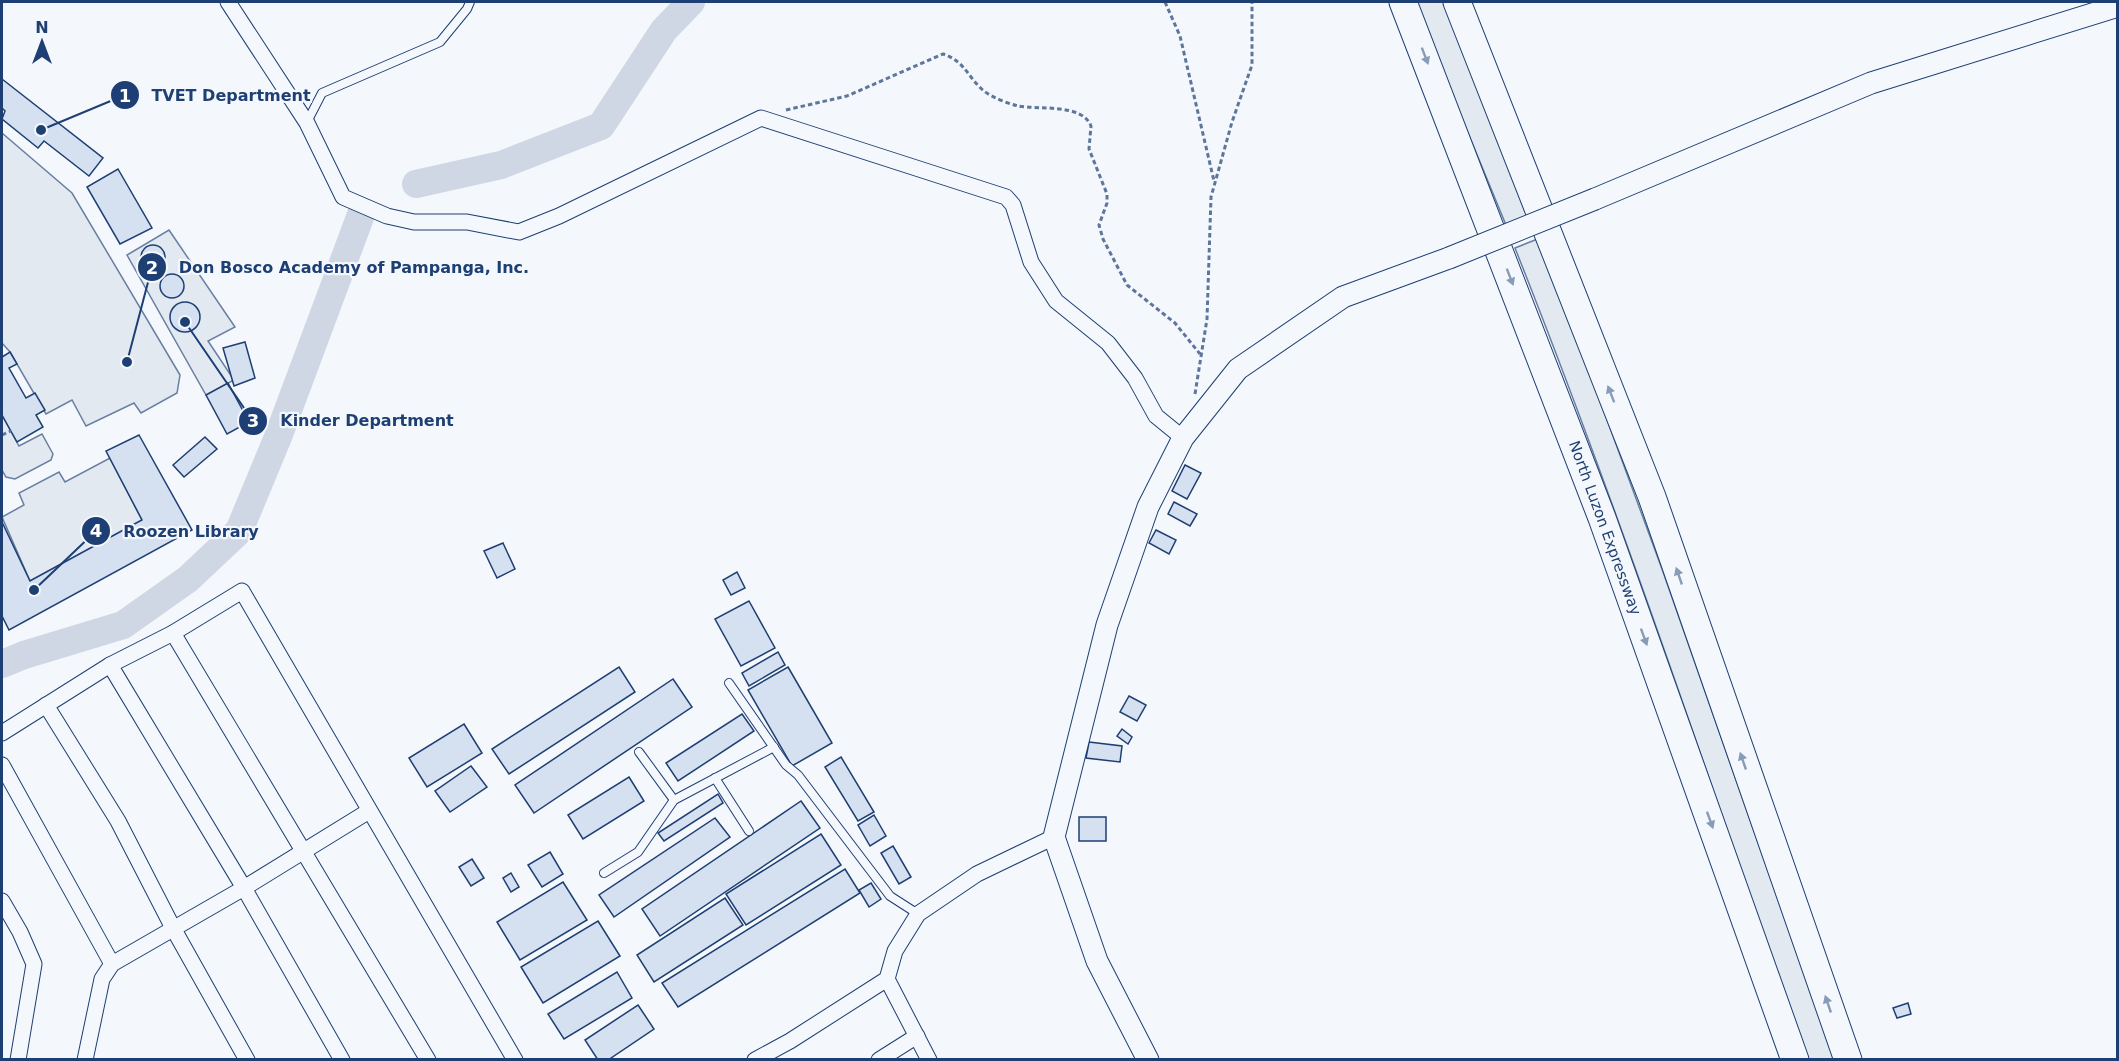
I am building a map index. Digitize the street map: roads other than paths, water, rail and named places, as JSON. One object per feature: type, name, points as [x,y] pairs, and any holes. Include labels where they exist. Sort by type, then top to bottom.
[{"type":"highway","name":"North Luzon Expressway","points":[[1403,2],[1602,518],[1795,1059]]},
{"type":"highway","points":[[1457,2],[1652,497],[1848,1059]]},
{"type":"street","points":[[228,2],[306,123],[343,197],[387,216],[414,222],[467,222],[519,232],[559,216],[712,139],[761,118],[1006,197],[1013,205],[1031,262],[1056,301],[1108,343],[1135,378],[1156,416],[1183,438]]},
{"type":"street","points":[[1148,1059],[1097,961],[1054,837],[1107,625],[1148,507],[1183,438],[1238,369],[1343,297],[1449,258],[1595,199],[1871,82],[2118,6]]},
{"type":"street","points":[[2,733],[110,665],[173,633],[242,591],[515,1059]]},
{"type":"street","points":[[173,633],[428,1059]]},
{"type":"street","points":[[110,665],[244,888],[342,1059]]},
{"type":"street","points":[[46,705],[118,821],[173,928],[247,1059]]},
{"type":"street","points":[[2,765],[112,964]]},
{"type":"street","points":[[85,1059],[102,979],[112,964],[244,888],[369,811]]},
{"type":"street","points":[[755,1059],[789,1041],[887,979],[895,951],[918,914],[977,874],[1054,837]]},
{"type":"street","points":[[2,901],[20,932],[34,964],[18,1059]]},
{"type":"street","points":[[887,979],[929,1059]]},
{"type":"street","points":[[879,1059],[917,1036]]},
{"type":"lane","points":[[306,123],[322,93],[440,42],[470,2]]},
{"type":"lane","points":[[729,683],[774,747],[890,896],[918,914]]},
{"type":"lane","points":[[604,873],[638,852],[674,800],[774,747]]},
{"type":"lane","points":[[639,752],[674,800]]},
{"type":"lane","points":[[716,778],[749,831]]},
{"type":"waterway","points":[[416,184],[501,165],[601,126],[664,30],[691,2]]},
{"type":"waterway","points":[[2,664],[24,655],[123,625],[188,579],[239,531],[278,437],[362,212]]},
{"type":"place","name":"TVET Department","points":[[41,130]]},
{"type":"place","name":"Kinder Department","points":[[185,322]]},
{"type":"place","name":"Don Bosco Academy of Pampanga, Inc.","points":[[127,362]]},
{"type":"place","name":"Roozen Library","points":[[34,590]]}]
